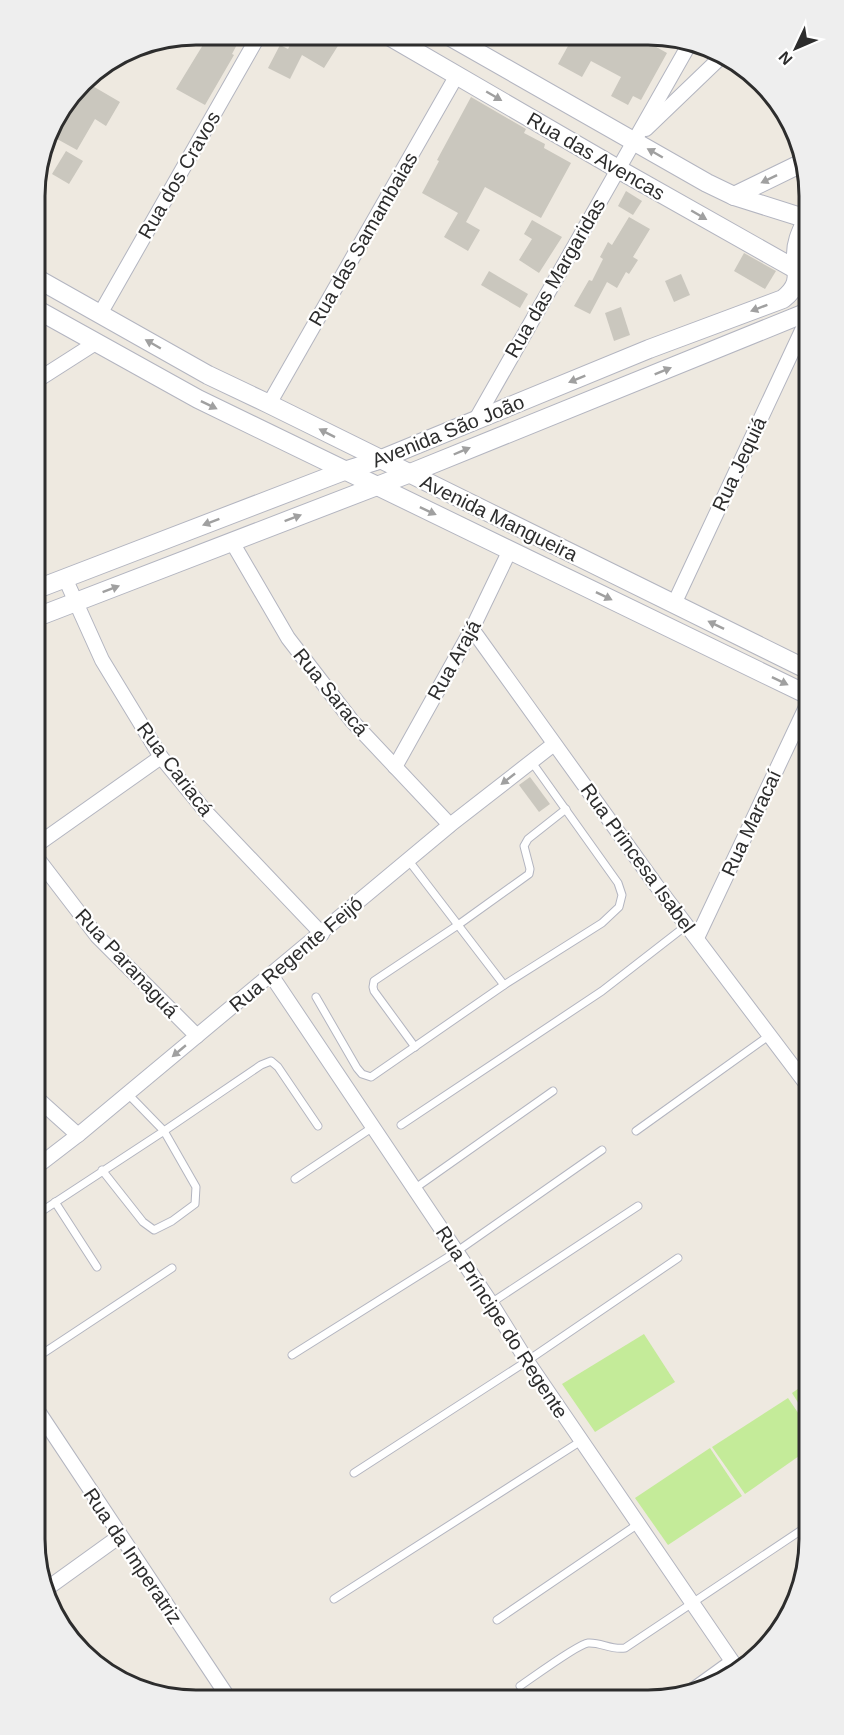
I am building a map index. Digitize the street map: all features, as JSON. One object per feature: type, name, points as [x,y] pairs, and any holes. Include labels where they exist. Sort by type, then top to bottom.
[{"type":"street","name":"Rua dos Cravos","points":[[100,314],[253,45]]},
{"type":"street","name":"Rua das Avencas","points":[[405,45],[799,272]]},
{"type":"street","name":"Rua das Avencas","points":[[479,45],[549,93],[734,196],[799,216]]},
{"type":"street","name":"Rua das Margaridas","points":[[475,421],[686,50]]},
{"type":"street","points":[[633,141],[716,62]]},
{"type":"street","name":"Rua das Samambaias","points":[[269,404],[457,75]]},
{"type":"street","points":[[530,118],[549,93]]},
{"type":"street","points":[[734,196],[796,166]]},
{"type":"street","name":"Avenida São João","points":[[799,236],[796,253],[799,265]]},
{"type":"street","name":"Avenida São João","points":[[45,587],[344,471],[379,460],[649,349],[783,299],[791,293],[799,278]]},
{"type":"street","name":"Avenida Mangueira","points":[[45,283],[208,375],[799,666]]},
{"type":"street","name":"Avenida São João","points":[[45,614],[408,474],[799,315]]},
{"type":"street","name":"Avenida Mangueira","points":[[45,316],[97,342],[198,399],[799,691]]},
{"type":"street","name":"Rua Jequiá","points":[[674,604],[799,337]]},
{"type":"street","points":[[45,375],[97,342]]},
{"type":"street","name":"Rua Saracá","points":[[232,542],[288,638],[352,721],[450,825]]},
{"type":"street","name":"Rua Arajá","points":[[395,767],[472,629],[510,550]]},
{"type":"street","name":"Rua Cariacá","points":[[66,578],[102,660],[161,757],[206,812],[322,934]]},
{"type":"street","name":"Rua Princesa Isabel","points":[[472,629],[687,925],[799,1071]]},
{"type":"street","name":"Rua Maracaí","points":[[697,938],[799,722]]},
{"type":"street","name":"Rua Regente Feijó","points":[[45,1160],[322,934],[450,825],[554,744]]},
{"type":"street","points":[[45,839],[161,757]]},
{"type":"street","name":"Rua Paranaguá","points":[[45,868],[97,936],[197,1036]]},
{"type":"street","name":"Rua Príncipe do Regente","points":[[271,975],[491,1303],[581,1442],[733,1663]]},
{"type":"street","points":[[45,1105],[78,1135]]},
{"type":"street","name":"Rua da Imperatriz","points":[[45,1422],[223,1690]]},
{"type":"street","points":[[52,1585],[120,1536]]},
{"type":"lane","points":[[316,997],[362,1074],[370,1077],[504,985],[602,923],[620,907],[622,895],[618,883],[531,761]]},
{"type":"lane","points":[[415,1047],[374,991],[375,981],[529,874],[530,869],[524,846],[528,839],[566,809]]},
{"type":"lane","points":[[409,861],[504,985]]},
{"type":"lane","points":[[401,1125],[602,991],[687,925]]},
{"type":"lane","points":[[636,1131],[770,1035]]},
{"type":"lane","points":[[45,1209],[261,1065],[271,1061],[278,1067],[318,1126]]},
{"type":"lane","points":[[414,1189],[553,1091]]},
{"type":"lane","points":[[102,1170],[142,1222],[154,1230],[172,1221],[195,1204],[196,1187],[164,1131],[128,1094]]},
{"type":"lane","points":[[295,1179],[373,1127]]},
{"type":"lane","points":[[291,1355],[456,1252],[602,1150]]},
{"type":"lane","points":[[55,1202],[97,1267]]},
{"type":"lane","points":[[491,1303],[638,1206]]},
{"type":"lane","points":[[354,1473],[527,1361],[678,1258]]},
{"type":"lane","points":[[45,1352],[171,1268]]},
{"type":"lane","points":[[334,1599],[581,1442]]},
{"type":"lane","points":[[497,1620],[638,1524]]},
{"type":"lane","points":[[520,1686],[584,1644],[597,1644],[614,1650],[625,1648],[799,1532]]},
{"type":"lane","points":[[709,1678],[733,1663]]},
{"type":"green space","points":[[644,1334],[675,1382],[595,1432],[562,1384]]},
{"type":"green space","points":[[799,1388],[799,1404],[792,1393]]},
{"type":"green space","points":[[788,1398],[799,1414],[799,1456],[745,1494],[712,1447]]},
{"type":"green space","points":[[710,1448],[742,1496],[668,1545],[635,1498]]},
{"type":"building","points":[[203,45],[237,45],[232,54],[234,55],[205,105],[176,89]]},
{"type":"building","points":[[280,45],[288,49],[290,45],[338,45],[324,68],[302,55],[290,79],[268,68]]},
{"type":"building","points":[[569,45],[653,45],[667,53],[641,100],[633,96],[628,105],[611,96],[621,77],[591,61],[582,77],[558,64]]},
{"type":"building","points":[[92,86],[120,102],[106,126],[95,119],[77,150],[56,138],[76,104]]},
{"type":"building","points":[[471,97],[526,129],[524,133],[545,144],[544,148],[571,163],[541,218],[485,187],[466,222],[480,230],[468,251],[444,237],[458,213],[422,193]]},
{"type":"building","points":[[66,151],[83,161],[69,184],[52,174]]},
{"type":"building","points":[[626,191],[642,201],[633,215],[618,206]]},
{"type":"building","points":[[629,217],[650,229],[633,257],[638,260],[629,274],[626,272],[617,288],[607,282],[590,314],[574,306],[589,280],[592,281],[603,259],[600,257],[608,242],[612,245]]},
{"type":"building","points":[[532,220],[562,237],[539,273],[519,260],[532,239],[524,234]]},
{"type":"building","points":[[744,253],[776,271],[765,289],[734,271]]},
{"type":"building","points":[[489,271],[528,294],[520,308],[481,285]]},
{"type":"building","points":[[681,274],[690,295],[674,302],[665,281]]},
{"type":"building","points":[[621,307],[630,335],[614,341],[605,313]]},
{"type":"building","points":[[530,777],[550,804],[539,812],[519,785]]}]
